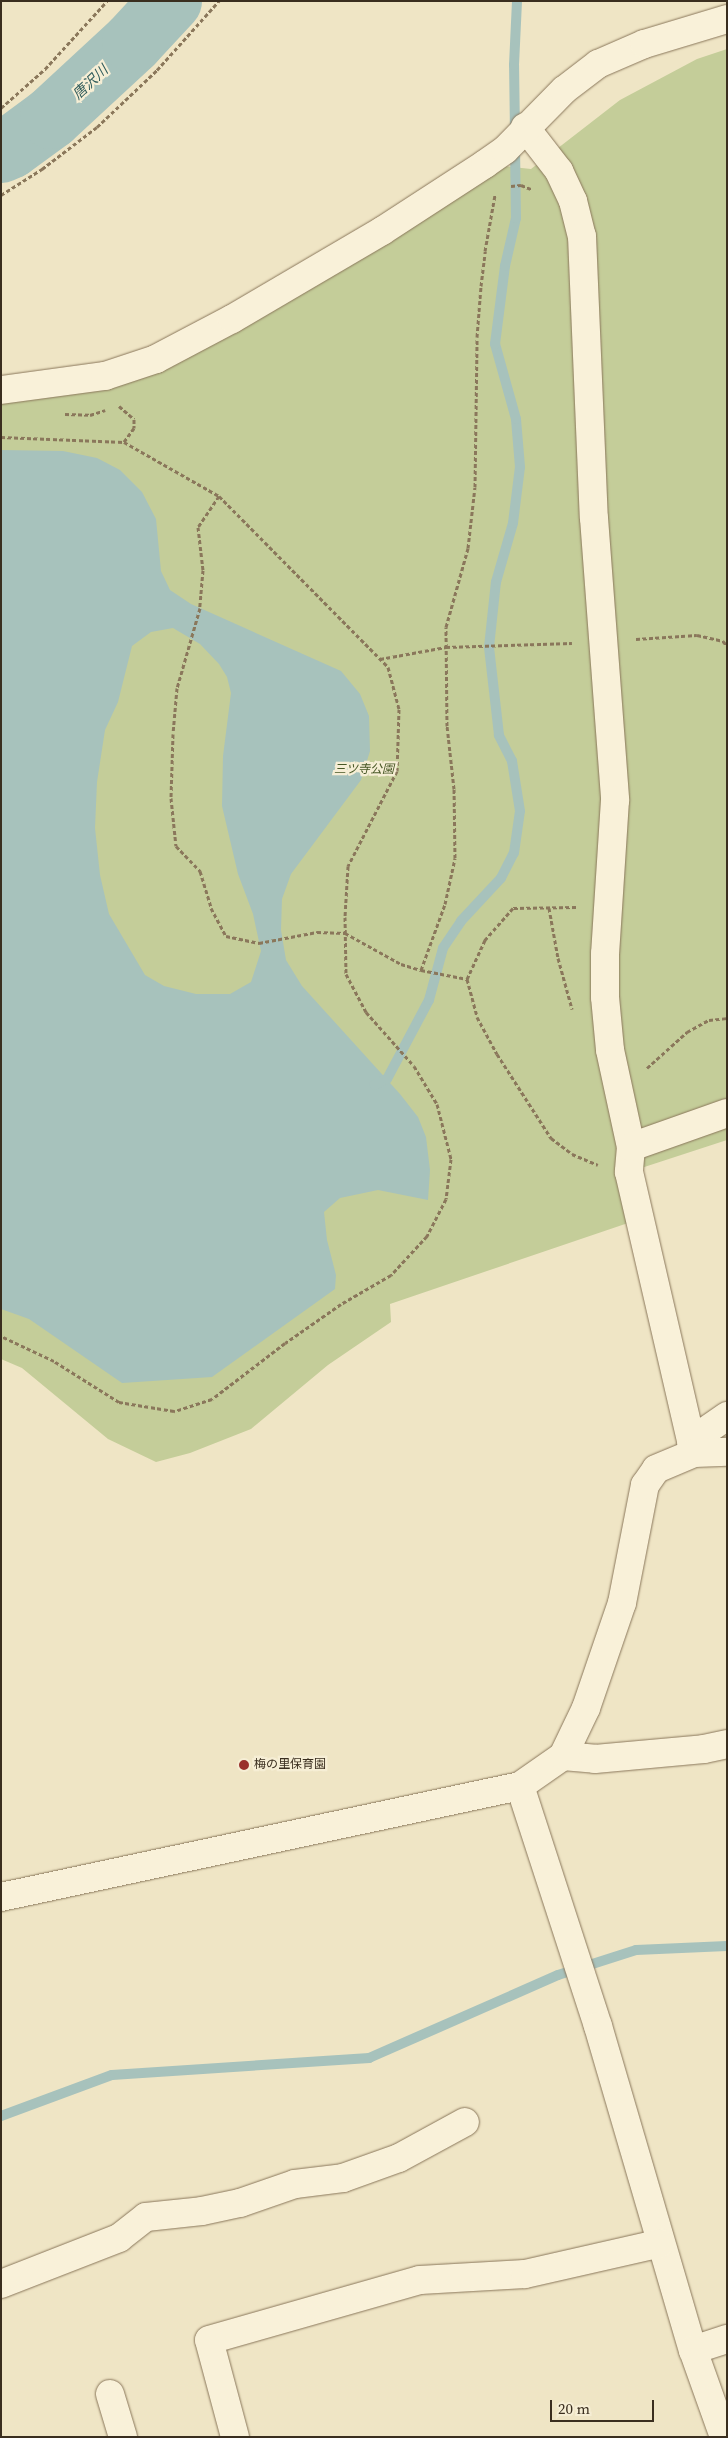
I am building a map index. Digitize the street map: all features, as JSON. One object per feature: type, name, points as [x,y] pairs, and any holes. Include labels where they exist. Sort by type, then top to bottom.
[{"type":"street","points":[[1,390],[105,376],[156,359],[232,319],[382,231],[499,154],[564,90],[598,64],[644,44],[727,19]]},
{"type":"street","points":[[525,127],[559,171],[573,201],[582,236],[593,508],[615,800],[605,954],[605,997],[610,1050],[630,1159],[692,1447]]},
{"type":"street","points":[[630,1159],[727,1112]]},
{"type":"street","points":[[1,1897],[520,1786],[563,1756],[586,1708],[622,1603],[645,1485],[656,1468],[692,1447],[727,1416]]},
{"type":"street","points":[[692,1447],[727,1452]]},
{"type":"street","points":[[563,1756],[594,1758],[704,1749],[727,1744]]},
{"type":"street","points":[[520,1786],[598,2026],[693,2350],[724,2437]]},
{"type":"street","points":[[1,2284],[119,2238],[146,2217],[202,2211],[240,2203],[295,2184],[343,2178],[399,2158],[465,2122]]},
{"type":"street","points":[[236,2437],[209,2340],[420,2280],[525,2274],[661,2243]]},
{"type":"street","points":[[693,2350],[727,2339]]},
{"type":"street","points":[[110,2394],[123,2437]]},
{"type":"path","points":[[1,108],[45,69],[108,1]]},
{"type":"path","points":[[1,196],[42,169],[98,126],[157,70],[218,1]]},
{"type":"path","points":[[505,187],[521,185],[536,191]]},
{"type":"path","points":[[421,970],[445,904],[455,858],[454,789],[447,726],[446,627],[468,548],[476,487],[478,338],[485,251],[497,188]]},
{"type":"path","points":[[118,406],[134,419],[134,428],[124,442]]},
{"type":"path","points":[[1,437],[124,442],[219,496],[388,667],[399,709],[398,771],[348,866],[345,934],[346,974],[366,1012],[414,1066],[437,1104],[452,1159],[446,1199],[428,1236],[391,1275],[341,1304],[285,1343],[212,1399],[174,1411],[119,1402],[54,1361],[1,1336]]},
{"type":"path","points":[[219,496],[198,527],[203,570],[200,608],[177,688],[173,734],[172,798],[176,846],[200,871],[211,908],[226,936],[259,943],[317,932],[345,934],[401,964],[467,979]]},
{"type":"path","points":[[572,634],[574,652]]},
{"type":"path","points":[[602,641],[697,635],[723,641],[727,646]]},
{"type":"path","points":[[380,659],[446,648],[573,643]]},
{"type":"path","points":[[577,907],[513,908],[484,940],[467,979],[477,1017],[497,1054],[551,1138],[572,1154],[596,1165],[630,1159]]},
{"type":"path","points":[[618,1094],[687,1032],[709,1020],[727,1018]]},
{"type":"green space","name":"三ツ寺公園","points":[[727,49],[727,1140],[629,1172],[631,1222],[390,1304],[391,1322],[328,1365],[251,1429],[190,1453],[156,1462],[108,1439],[22,1368],[1,1359],[1,399],[120,382],[504,166],[531,169],[620,100],[697,59]]},
{"type":"water","points":[[1,450],[63,451],[97,458],[120,470],[142,492],[156,519],[161,571],[170,590],[191,604],[341,671],[360,694],[369,716],[370,751],[361,780],[291,874],[282,899],[281,930],[286,960],[302,986],[400,1094],[418,1117],[426,1137],[430,1170],[428,1200],[378,1190],[340,1198],[324,1212],[327,1240],[336,1275],[335,1289],[212,1377],[122,1383],[29,1319],[1,1309]],"holes":[[[173,628],[200,644],[219,664],[227,677],[231,693],[223,756],[222,806],[238,874],[253,914],[261,951],[251,982],[230,994],[196,994],[164,986],[145,975],[109,914],[100,875],[95,828],[97,782],[105,730],[118,702],[132,646],[151,632]]]},
{"type":"waterway","name":"唐沢川","points":[[1,152],[10,148],[51,118],[133,42],[171,1]]},
{"type":"waterway","points":[[515,133],[514,65],[517,1]]},
{"type":"waterway","points":[[374,1085],[387,1079],[429,1000],[443,948],[461,921],[501,878],[514,853],[520,811],[512,761],[499,735],[489,647],[496,582],[513,523],[520,467],[516,419],[495,344],[505,266],[516,218],[515,147]]},
{"type":"waterway","points":[[1,2116],[112,2075],[369,2058],[558,1975],[636,1950],[727,1946]]},
{"type":"place","name":"梅の里保育園","points":[[244,1765]]}]
